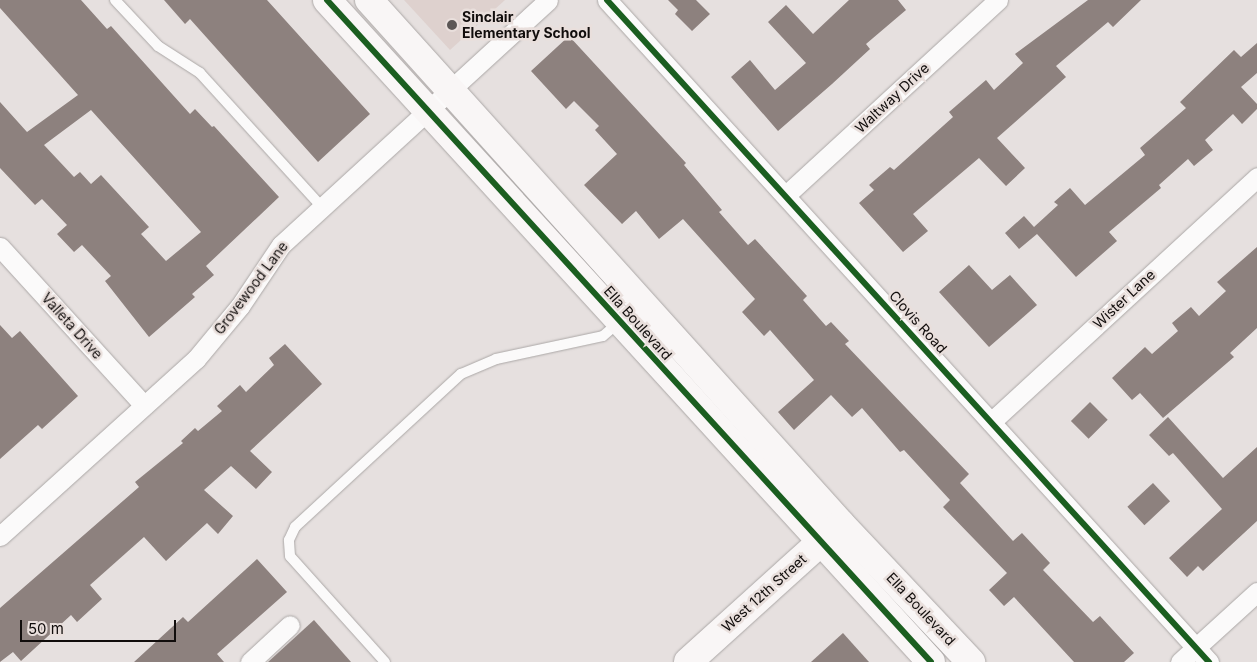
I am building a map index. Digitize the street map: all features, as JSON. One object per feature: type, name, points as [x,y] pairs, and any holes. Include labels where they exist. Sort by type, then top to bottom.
[{"type":"main road","name":"Ella Boulevard","points":[[327,0],[931,662]]},
{"type":"main road","name":"Ella Boulevard","points":[[369,0],[840,524],[971,662]]},
{"type":"main road","name":"West 12th Street","points":[[688,662],[840,524]]},
{"type":"street","name":"Grovewood Lane","points":[[0,536],[196,359],[240,306],[281,245],[426,109],[548,0]]},
{"type":"street","name":"Clovis Road","points":[[607,0],[1209,662]]},
{"type":"street","name":"Waltway Drive","points":[[786,195],[998,0]]},
{"type":"street","name":"Wister Lane","points":[[991,422],[1257,177]]},
{"type":"street","name":"Valleta Drive","points":[[0,246],[144,405]]},
{"type":"street","points":[[1180,662],[1257,592]]},
{"type":"street","points":[[250,662],[290,625]]},
{"type":"lane","points":[[115,0],[158,46],[200,73],[321,206]]},
{"type":"lane","points":[[384,662],[290,556],[289,540],[295,527],[461,374],[496,359],[602,336],[620,321]]},
{"type":"shaded area","name":"Sinclair Elementary School","points":[[404,0],[505,0],[450,50]]},
{"type":"building","points":[[0,0],[81,0],[107,29],[111,26],[190,114],[195,109],[212,127],[214,126],[279,197],[206,266],[214,275],[192,294],[195,297],[149,337],[105,281],[111,276],[82,245],[74,252],[57,234],[67,225],[42,199],[35,205],[0,168],[0,102],[27,132],[78,95],[0,8]],"holes":[[[91,110],[201,232],[166,261],[141,234],[149,227],[101,175],[91,184],[80,172],[74,177],[44,145]]]},
{"type":"building","points":[[164,0],[267,0],[370,114],[318,162],[190,19],[185,24]]},
{"type":"building","points":[[668,0],[696,0],[710,14],[692,31],[675,14],[678,10]]},
{"type":"building","points":[[849,0],[898,0],[906,10],[866,44],[870,49],[778,131],[731,77],[750,60],[775,90],[806,63],[768,22],[786,5],[813,34]]},
{"type":"building","points":[[1088,0],[1141,0],[1113,27],[1108,22],[1056,66],[1066,77],[997,138],[1025,168],[1006,186],[979,158],[913,214],[928,231],[903,252],[859,203],[874,190],[869,185],[890,167],[894,170],[953,117],[949,112],[986,80],[994,90],[1023,63],[1015,54]]},
{"type":"building","points":[[569,36],[686,163],[684,165],[722,210],[719,212],[748,245],[755,239],[807,296],[803,300],[826,326],[831,322],[849,341],[845,344],[969,474],[960,483],[1013,541],[1022,533],[1050,563],[1043,570],[1093,622],[1100,616],[1134,653],[1124,662],[1074,662],[1014,597],[1004,606],[989,590],[1007,573],[943,507],[950,500],[904,450],[900,452],[862,408],[852,417],[831,395],[794,430],[778,412],[814,380],[770,330],[764,336],[742,312],[755,299],[683,219],[659,239],[636,211],[622,224],[584,185],[617,154],[595,130],[599,126],[574,101],[566,109],[531,71]]},
{"type":"building","points":[[1257,43],[1257,73],[1241,87],[1257,104],[1257,109],[1242,124],[1233,114],[1205,140],[1213,150],[1194,166],[1188,159],[1159,185],[1161,188],[1109,232],[1117,241],[1076,277],[1037,234],[1019,249],[1005,233],[1024,216],[1034,227],[1058,205],[1054,202],[1070,188],[1085,205],[1145,155],[1140,148],[1186,108],[1180,102],[1234,50],[1241,57]]},
{"type":"building","points":[[1257,247],[1257,328],[1230,353],[1234,357],[1163,418],[1140,393],[1132,400],[1112,378],[1145,347],[1152,354],[1178,331],[1172,323],[1191,307],[1199,316],[1226,291],[1217,282]]},
{"type":"building","points":[[969,265],[992,290],[1010,275],[1037,305],[989,347],[939,292]]},
{"type":"building","points":[[0,325],[12,338],[20,331],[78,396],[42,429],[38,425],[0,459]]},
{"type":"building","points":[[285,344],[322,384],[250,451],[272,472],[256,489],[231,466],[204,490],[233,516],[218,534],[207,523],[166,561],[144,537],[90,585],[102,599],[77,622],[71,615],[21,661],[13,652],[0,662],[0,608],[139,487],[135,482],[183,443],[181,441],[195,428],[198,431],[222,411],[217,406],[240,385],[246,392],[274,365],[269,358]]},
{"type":"building","points":[[1090,402],[1108,420],[1089,439],[1071,421]]},
{"type":"building","points":[[1168,417],[1223,478],[1257,447],[1257,521],[1203,571],[1198,566],[1187,577],[1169,558],[1222,509],[1173,453],[1169,456],[1149,435]]},
{"type":"building","points":[[1153,483],[1170,501],[1144,525],[1127,507]]},
{"type":"building","points":[[257,559],[287,592],[217,654],[224,662],[134,662],[183,617],[188,622]]},
{"type":"building","points":[[314,620],[351,662],[268,662]]},
{"type":"building","points":[[843,633],[869,662],[811,662]]},
{"type":"cycle path","points":[[327,0],[931,662]]},
{"type":"cycle path","points":[[607,0],[1209,662]]},
{"type":"place","name":"Sinclair Elementary School","points":[[452,25]]}]
